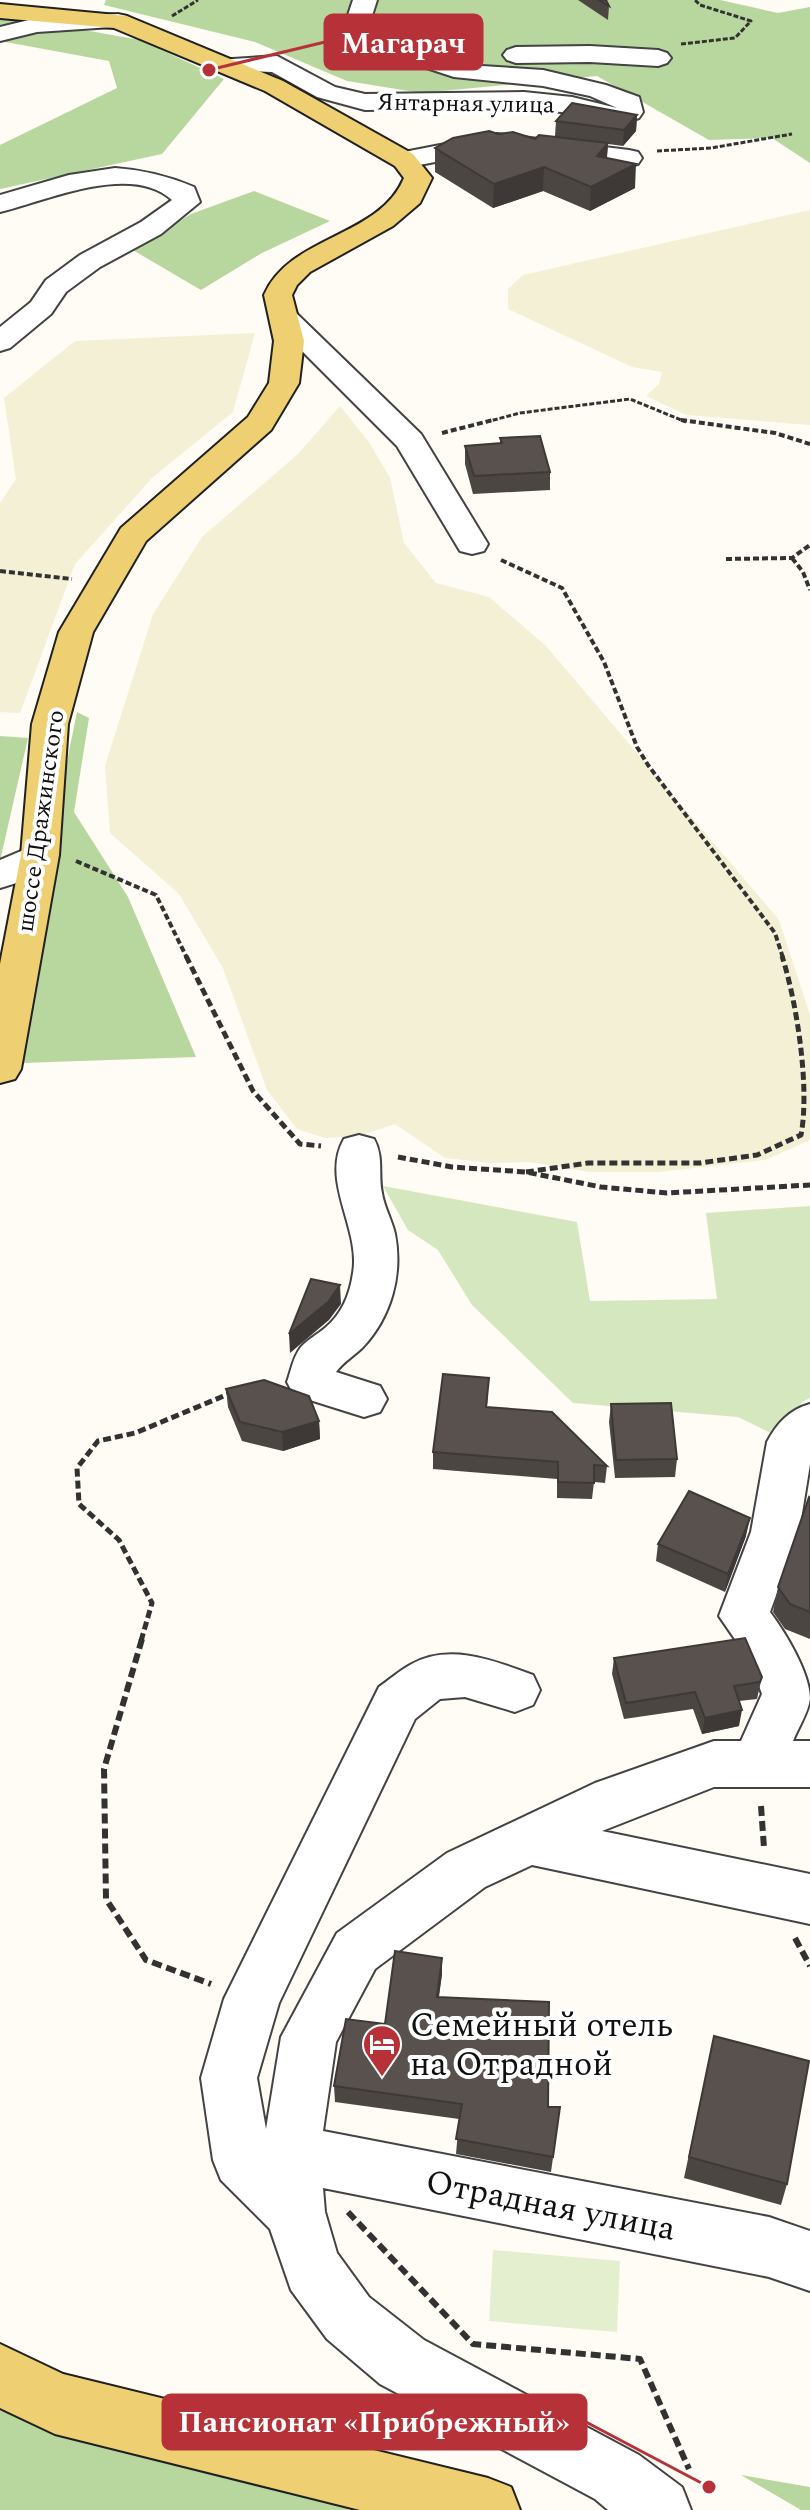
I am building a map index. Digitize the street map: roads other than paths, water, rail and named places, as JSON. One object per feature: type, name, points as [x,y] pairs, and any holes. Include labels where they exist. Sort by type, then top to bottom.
[{"type":"main road","points":[[0,11],[118,21],[274,86],[404,160]]},
{"type":"main road","name":"шоссе Дражинского","points":[[0,1069],[40,855],[50,724],[76,632],[133,535],[260,423],[284,383],[289,341],[278,295],[284,281],[300,266],[383,220],[410,197],[418,178],[404,160]]},
{"type":"main road","points":[[0,2375],[55,2403],[488,2510]]},
{"type":"street","name":"Янтарная улица","points":[[226,65],[277,64],[326,92],[365,102],[524,100],[572,105],[616,118],[630,112],[630,102],[597,90],[543,78],[463,72],[399,51],[358,21],[365,0]]},
{"type":"street","points":[[0,34],[37,25],[118,21]]},
{"type":"street","points":[[424,59],[590,54],[658,58]]},
{"type":"street","points":[[404,160],[497,142],[629,158]]},
{"type":"street","points":[[0,204],[98,176],[121,175],[170,185],[184,193],[186,202],[151,228],[90,261],[56,286],[41,308],[0,342]]},
{"type":"street","points":[[285,318],[410,441],[472,544]]},
{"type":"street","points":[[0,876],[40,855]]},
{"type":"street","points":[[359,1150],[360,1192],[373,1234],[376,1271],[365,1311],[346,1336],[317,1360],[310,1382],[364,1399]]},
{"type":"street","points":[[677,2496],[617,2477],[402,2362],[348,2318],[312,2269],[320,2211],[291,2153],[309,2037],[356,1951],[466,1870],[614,1800],[714,1764],[784,1764],[787,1694],[771,1651],[744,1616],[775,1532],[790,1442],[810,1422]]},
{"type":"street","points":[[320,2211],[242,2160],[229,2078],[252,1999],[397,1703],[429,1679],[465,1675],[515,1690]]},
{"type":"street","points":[[529,1840],[789,1894]]},
{"type":"street","name":"Отрадная улица","points":[[291,2153],[769,2247],[810,2261]]},
{"type":"place","name":"Магарач","points":[[209,70]]},
{"type":"place","name":"Семейный отель на Отрадной","points":[[382,2078]]},
{"type":"place","name":"Пансионат «Прибрежный»","points":[[709,2487]]}]
